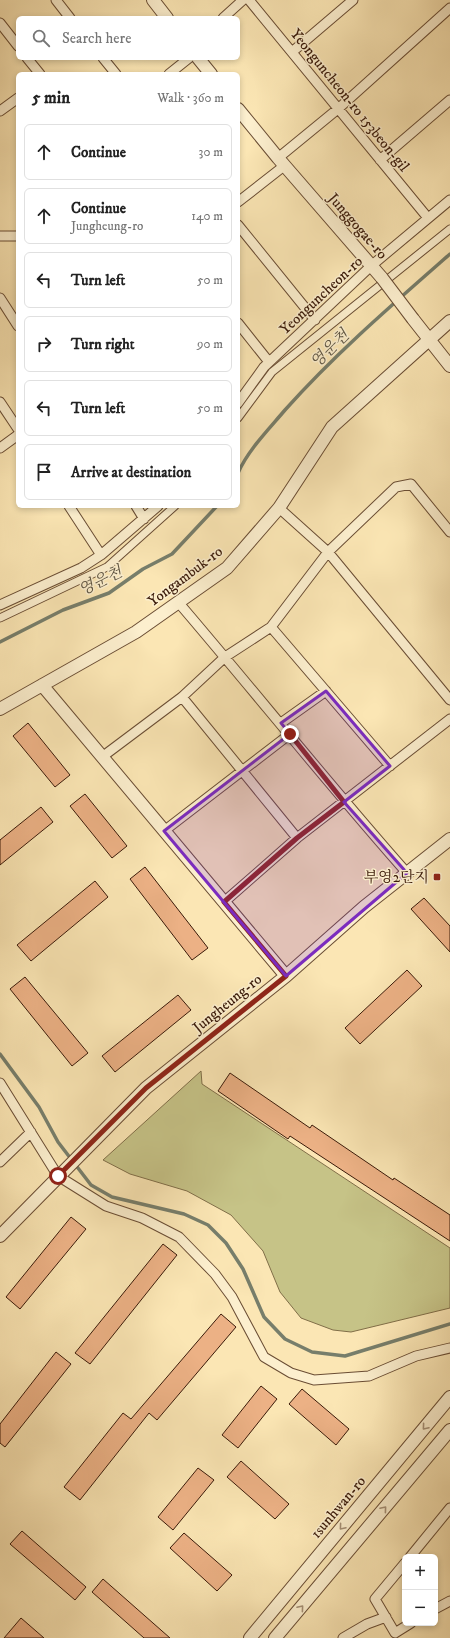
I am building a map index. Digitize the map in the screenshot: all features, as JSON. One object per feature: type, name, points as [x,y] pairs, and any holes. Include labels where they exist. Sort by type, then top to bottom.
[{"type":"street","points":[[56,0],[68,16]]},
{"type":"street","points":[[153,0],[165,16]]},
{"type":"street","points":[[225,16],[243,0]]},
{"type":"street","name":"Yeonguncheon-ro 153beon-gil","points":[[249,0],[428,218]]},
{"type":"street","points":[[292,52],[353,0]]},
{"type":"street","points":[[240,200],[450,8]]},
{"type":"street","points":[[0,23],[16,43]]},
{"type":"street","points":[[29,60],[38,72]]},
{"type":"street","points":[[105,60],[114,72]]},
{"type":"street","points":[[172,72],[186,60]]},
{"type":"street","points":[[200,60],[209,72]]},
{"type":"street","points":[[0,111],[16,99]]},
{"type":"street","points":[[380,160],[450,100]]},
{"type":"street","name":"Junggogae-ro","points":[[240,111],[281,162],[382,278],[429,341],[450,366]]},
{"type":"street","name":"Yeonguncheon-ro","points":[[240,400],[269,362],[371,266],[450,200]]},
{"type":"street","points":[[240,227],[315,320]]},
{"type":"street","points":[[240,415],[272,372],[426,250],[450,228]]},
{"type":"street","points":[[0,236],[16,236]]},
{"type":"street","points":[[0,298],[16,323]]},
{"type":"street","name":"Yongambuk-ro","points":[[0,709],[136,632],[227,568],[279,508],[332,427],[450,321]]},
{"type":"street","points":[[240,326],[269,362]]},
{"type":"street","points":[[0,402],[16,426]]},
{"type":"street","points":[[0,448],[16,436]]},
{"type":"street","points":[[102,756],[182,697],[225,657],[271,627],[328,552],[396,487],[411,484],[450,532]]},
{"type":"street","points":[[70,508],[101,555]]},
{"type":"street","points":[[137,508],[144,519]]},
{"type":"street","points":[[0,605],[81,568],[101,555],[156,508]]},
{"type":"street","points":[[0,618],[107,567],[173,508]]},
{"type":"street","points":[[279,508],[328,552],[450,700]]},
{"type":"street","points":[[178,602],[290,734],[344,802],[407,873]]},
{"type":"street","points":[[271,627],[390,766]]},
{"type":"street","points":[[42,685],[286,976]]},
{"type":"street","points":[[280,723],[326,691]]},
{"type":"street","points":[[182,697],[297,838]]},
{"type":"street","points":[[224,902],[297,838],[450,719]]},
{"type":"street","points":[[164,831],[290,734]]},
{"type":"street","name":"Jungheung-ro","points":[[58,1176],[146,1088],[286,976],[364,907],[450,839]]},
{"type":"street","points":[[0,1083],[58,1176],[106,1206],[142,1218],[179,1237],[215,1274],[232,1297],[264,1357],[291,1373],[314,1380],[369,1376],[416,1356],[450,1348]]},
{"type":"street","points":[[0,1162],[31,1132]]},
{"type":"street","points":[[0,1236],[58,1176]]},
{"type":"street","name":"1sunhwan-ro","points":[[250,1638],[450,1397]]},
{"type":"street","points":[[276,1638],[450,1430]]},
{"type":"street","points":[[412,1554],[450,1508]]},
{"type":"street","points":[[402,1567],[376,1599],[394,1633],[406,1626]]},
{"type":"street","points":[[438,1607],[450,1601]]},
{"type":"street","points":[[343,1638],[367,1624],[386,1617]]},
{"type":"highlighted area","points":[[326,691],[390,766],[344,802],[407,873],[286,976],[164,831],[290,734],[281,723]]},
{"type":"shaded area","points":[[201,1071],[202,1084],[450,1248],[450,1308],[351,1332],[333,1330],[301,1318],[280,1292],[263,1251],[231,1215],[187,1191],[130,1174],[103,1160]]},
{"type":"building","points":[[28,723],[70,775],[55,787],[13,736]]},
{"type":"building","points":[[85,794],[127,846],[112,858],[70,806]]},
{"type":"building","points":[[41,807],[53,822],[0,865],[0,840]]},
{"type":"building","points":[[145,867],[208,948],[192,960],[130,879]]},
{"type":"building","points":[[95,881],[108,897],[31,961],[17,945]]},
{"type":"building","points":[[424,898],[450,926],[450,952],[411,909]]},
{"type":"building","points":[[407,970],[422,986],[360,1044],[345,1028]]},
{"type":"building","points":[[25,977],[88,1053],[72,1066],[10,989]]},
{"type":"building","points":[[178,995],[191,1010],[115,1072],[102,1056]]},
{"type":"building","points":[[230,1073],[310,1128],[312,1125],[393,1180],[394,1178],[450,1215],[450,1241],[290,1136],[288,1139],[218,1091]]},
{"type":"building","points":[[71,1217],[86,1229],[20,1309],[6,1297]]},
{"type":"building","points":[[163,1244],[177,1255],[90,1364],[75,1353]]},
{"type":"building","points":[[221,1314],[236,1327],[157,1420],[149,1413],[80,1500],[64,1487],[123,1413],[131,1419]]},
{"type":"building","points":[[56,1352],[71,1364],[5,1447],[0,1443],[0,1424]]},
{"type":"building","points":[[261,1386],[277,1399],[238,1448],[222,1435]]},
{"type":"building","points":[[302,1389],[349,1429],[336,1445],[289,1404]]},
{"type":"building","points":[[241,1461],[289,1504],[275,1519],[227,1477]]},
{"type":"building","points":[[198,1468],[214,1480],[173,1530],[158,1517]]},
{"type":"building","points":[[22,1531],[86,1587],[75,1600],[10,1544]]},
{"type":"building","points":[[184,1533],[232,1575],[217,1591],[170,1548]]},
{"type":"building","points":[[103,1579],[170,1638],[144,1638],[92,1592]]},
{"type":"building","points":[[21,1618],[44,1638],[4,1638]]},
{"type":"waterway","name":"영운천","points":[[240,468],[259,440],[304,389],[365,329],[450,254]]},
{"type":"waterway","name":"영운천","points":[[0,642],[63,610],[109,593],[143,569],[172,554],[215,508]]},
{"type":"waterway","points":[[0,1054],[39,1107],[58,1142],[91,1185],[112,1197],[184,1214],[208,1225],[226,1243],[243,1269],[264,1317],[285,1339],[312,1352],[345,1356],[450,1324]]},
{"type":"place","name":"부영2단지","points":[[437,877]]},
{"type":"route","points":[[58,1176],[146,1088],[286,976],[224,902],[297,838],[344,802],[290,734]]}]
